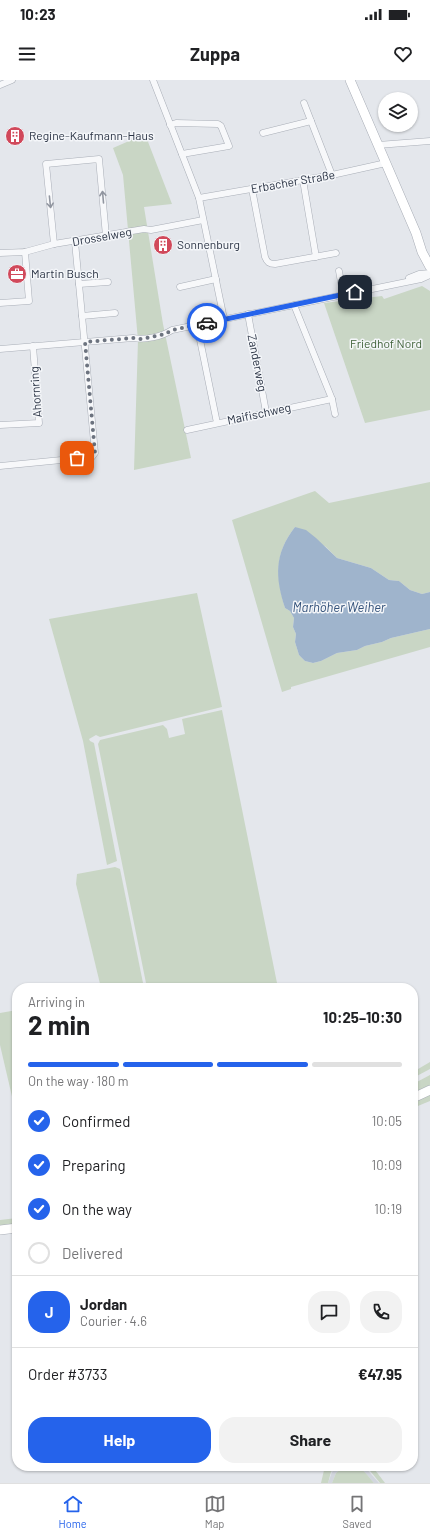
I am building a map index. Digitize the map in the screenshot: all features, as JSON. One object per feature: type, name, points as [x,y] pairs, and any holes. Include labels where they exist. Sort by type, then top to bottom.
[{"type":"main road","points":[[350,80],[416,233],[422,252],[430,267]]},
{"type":"main road","points":[[416,233],[427,250],[430,258]]},
{"type":"main road","points":[[418,1096],[430,1090]]},
{"type":"main road","points":[[0,1230],[12,1229]]},
{"type":"street","points":[[0,85],[12,80]]},
{"type":"street","points":[[153,80],[199,198],[224,319]]},
{"type":"street","points":[[304,103],[332,175]]},
{"type":"street","points":[[263,133],[311,121]]},
{"type":"street","points":[[170,125],[176,123],[218,124],[221,126],[229,146],[182,154]]},
{"type":"street","points":[[378,145],[430,141]]},
{"type":"street","points":[[54,244],[46,164],[99,159],[106,236]]},
{"type":"street","name":"Erbacher Straße","points":[[199,198],[332,175],[386,163]]},
{"type":"street","points":[[304,180],[316,257]]},
{"type":"street","points":[[252,189],[267,262],[270,264],[275,264],[336,253]]},
{"type":"street","name":"Drosselweg","points":[[0,253],[25,252],[54,244],[75,242],[144,229],[151,230],[203,220]]},
{"type":"street","points":[[0,466],[92,457],[95,453],[75,242]]},
{"type":"street","points":[[0,303],[29,300],[25,252]]},
{"type":"street","points":[[338,271],[343,294]]},
{"type":"street","points":[[0,349],[133,338],[141,339],[165,334],[172,330],[421,278],[430,274]]},
{"type":"street","points":[[180,287],[216,279]]},
{"type":"street","points":[[79,284],[108,282]]},
{"type":"street","points":[[294,305],[332,399],[335,414]]},
{"type":"street","points":[[82,316],[116,313]]},
{"type":"street","name":"Zanderweg","points":[[248,314],[266,412]]},
{"type":"street","points":[[197,325],[217,423]]},
{"type":"street","name":"Ahornring","points":[[0,425],[39,423],[33,346]]},
{"type":"street","name":"Maifischweg","points":[[187,430],[332,399]]},
{"type":"shaded area","points":[[339,1471],[336,1473],[332,1483],[328,1483],[332,1472]]},
{"type":"shaded area","points":[[364,1471],[368,1471],[379,1483],[374,1483]]},
{"type":"green space","points":[[145,134],[172,204],[144,207],[163,324],[191,458],[134,470],[138,340],[123,175],[113,148]]},
{"type":"green space","name":"Friedhof Nord","points":[[422,286],[430,291],[430,410],[365,423],[324,303],[382,296],[384,299]]},
{"type":"green space","points":[[430,482],[430,592],[422,594],[410,590],[399,581],[389,580],[371,568],[337,558],[326,547],[295,527],[288,537],[280,556],[279,576],[285,608],[290,611],[294,618],[293,627],[296,634],[295,642],[299,655],[305,661],[313,663],[321,661],[337,653],[357,650],[391,638],[430,629],[430,647],[291,687],[291,689],[282,692],[232,520],[315,491],[329,503]]},
{"type":"green space","points":[[197,593],[222,707],[100,737],[96,735],[89,739],[94,743],[117,861],[107,865],[83,741],[49,619]]},
{"type":"green space","points":[[222,710],[277,983],[146,983],[98,744],[100,740],[163,725],[167,729],[169,738],[185,734],[182,719]]},
{"type":"green space","points":[[115,867],[120,869],[143,983],[100,983],[76,884],[77,874]]},
{"type":"green space","points":[[12,1011],[12,1097],[0,1045],[0,1013]]},
{"type":"green space","points":[[430,1062],[430,1069],[418,1075],[418,1069]]},
{"type":"green space","points":[[430,1075],[430,1085],[418,1091],[418,1081]]},
{"type":"green space","points":[[430,1094],[430,1101],[418,1106],[418,1100]]},
{"type":"green space","points":[[12,1219],[12,1225],[0,1226],[0,1220]]},
{"type":"green space","points":[[324,1471],[332,1471],[328,1483],[321,1483]]},
{"type":"green space","points":[[339,1471],[363,1471],[374,1483],[332,1483],[336,1473]]},
{"type":"green space","points":[[370,1471],[376,1471],[385,1483],[380,1483]]},
{"type":"water","name":"Marhöher Weiher","points":[[295,527],[306,530],[337,558],[371,568],[389,580],[399,581],[410,590],[422,594],[430,592],[430,629],[391,638],[357,650],[337,653],[321,661],[313,663],[305,661],[299,655],[295,642],[296,634],[293,627],[294,618],[290,611],[285,608],[278,576],[278,566],[283,547]]},
{"type":"way so far","points":[[77,458],[92,457],[95,453],[85,342],[133,338],[141,339],[165,334],[172,330],[207,323]]},
{"type":"place","name":"Regine-Kaufmann-Haus","points":[[15,136]]},
{"type":"place","name":"Sonnenburg","points":[[163,245]]},
{"type":"place","name":"Martin Busch","points":[[17,274]]},
{"type":"route","points":[[207,323],[355,292]]}]
